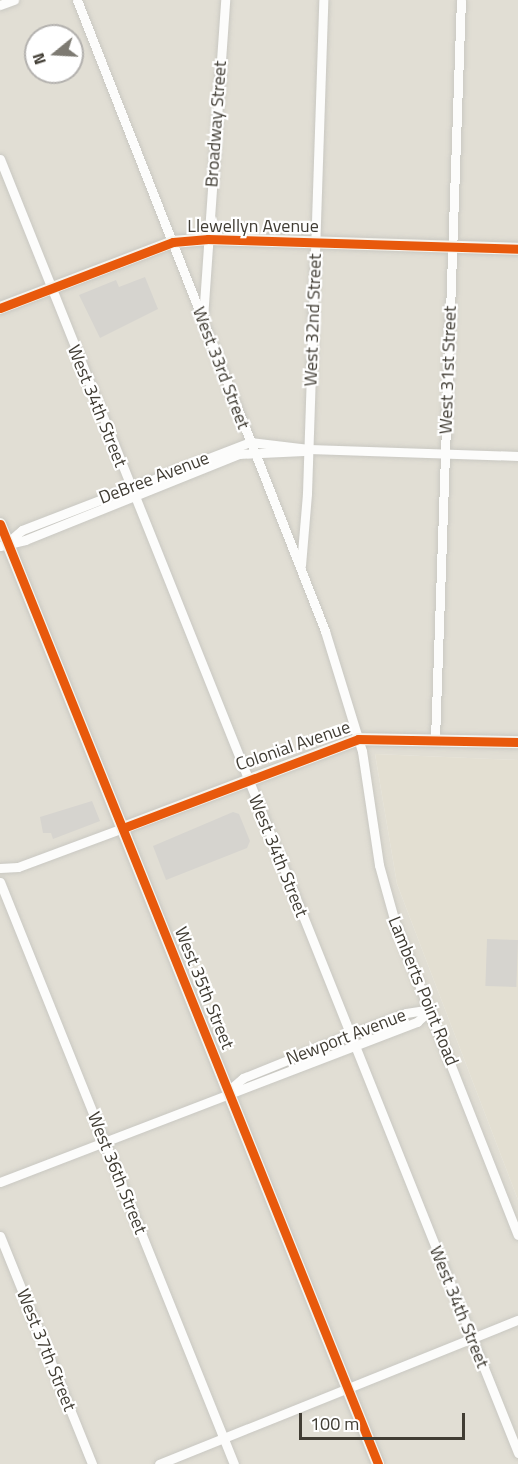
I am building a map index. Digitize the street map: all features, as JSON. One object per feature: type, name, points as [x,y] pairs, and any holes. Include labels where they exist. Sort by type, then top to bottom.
[{"type":"street","points":[[0,5],[14,0]]},
{"type":"street","name":"West 33rd Street","points":[[77,0],[300,568],[358,739]]},
{"type":"street","name":"Broadway Street","points":[[203,321],[225,0]]},
{"type":"street","name":"West 32nd Street","points":[[300,568],[309,449],[323,0]]},
{"type":"street","name":"West 31st Street","points":[[435,740],[461,0]]},
{"type":"street","name":"West 34th Street","points":[[0,159],[518,1453]]},
{"type":"street","name":"Llewellyn Avenue","points":[[0,308],[173,242],[208,239],[518,249]]},
{"type":"street","name":"DeBree Avenue","points":[[4,544],[26,540],[250,442],[309,449],[518,456]]},
{"type":"street","name":"DeBree Avenue","points":[[132,492],[254,452],[293,454],[309,449]]},
{"type":"street","name":"West 35th Street","points":[[0,524],[4,544],[123,828],[378,1464]]},
{"type":"street","name":"Colonial Avenue","points":[[0,868],[18,867],[358,739],[518,742]]},
{"type":"street","name":"Lamberts Point Road","points":[[358,739],[386,896],[518,1235]]},
{"type":"street","name":"West 36th Street","points":[[0,882],[234,1464]]},
{"type":"street","name":"Newport Avenue","points":[[228,1091],[243,1078],[406,1013],[431,1009]]},
{"type":"street","name":"Newport Avenue","points":[[0,1182],[228,1091],[247,1089],[417,1022],[431,1009]]},
{"type":"street","name":"West 37th Street","points":[[0,1236],[92,1464]]},
{"type":"street","points":[[159,1464],[518,1320]]},
{"type":"shaded area","points":[[0,0],[518,0],[518,760],[375,754],[397,884],[518,1200],[518,1464],[0,1464]]},
{"type":"shaded area","points":[[375,754],[518,760],[518,1200],[397,884]]},
{"type":"building","points":[[145,277],[158,309],[100,338],[79,295],[116,280],[119,287]]},
{"type":"building","points":[[92,801],[100,821],[53,839],[51,833],[43,833],[40,817]]},
{"type":"building","points":[[233,812],[239,814],[250,841],[247,848],[166,880],[153,846]]},
{"type":"building","points":[[487,939],[518,940],[516,987],[485,986]]},
{"type":"cycle path","points":[[0,308],[173,242],[208,239],[518,249]]},
{"type":"cycle path","points":[[0,524],[378,1464]]},
{"type":"cycle path","points":[[123,828],[358,739],[518,742]]}]
